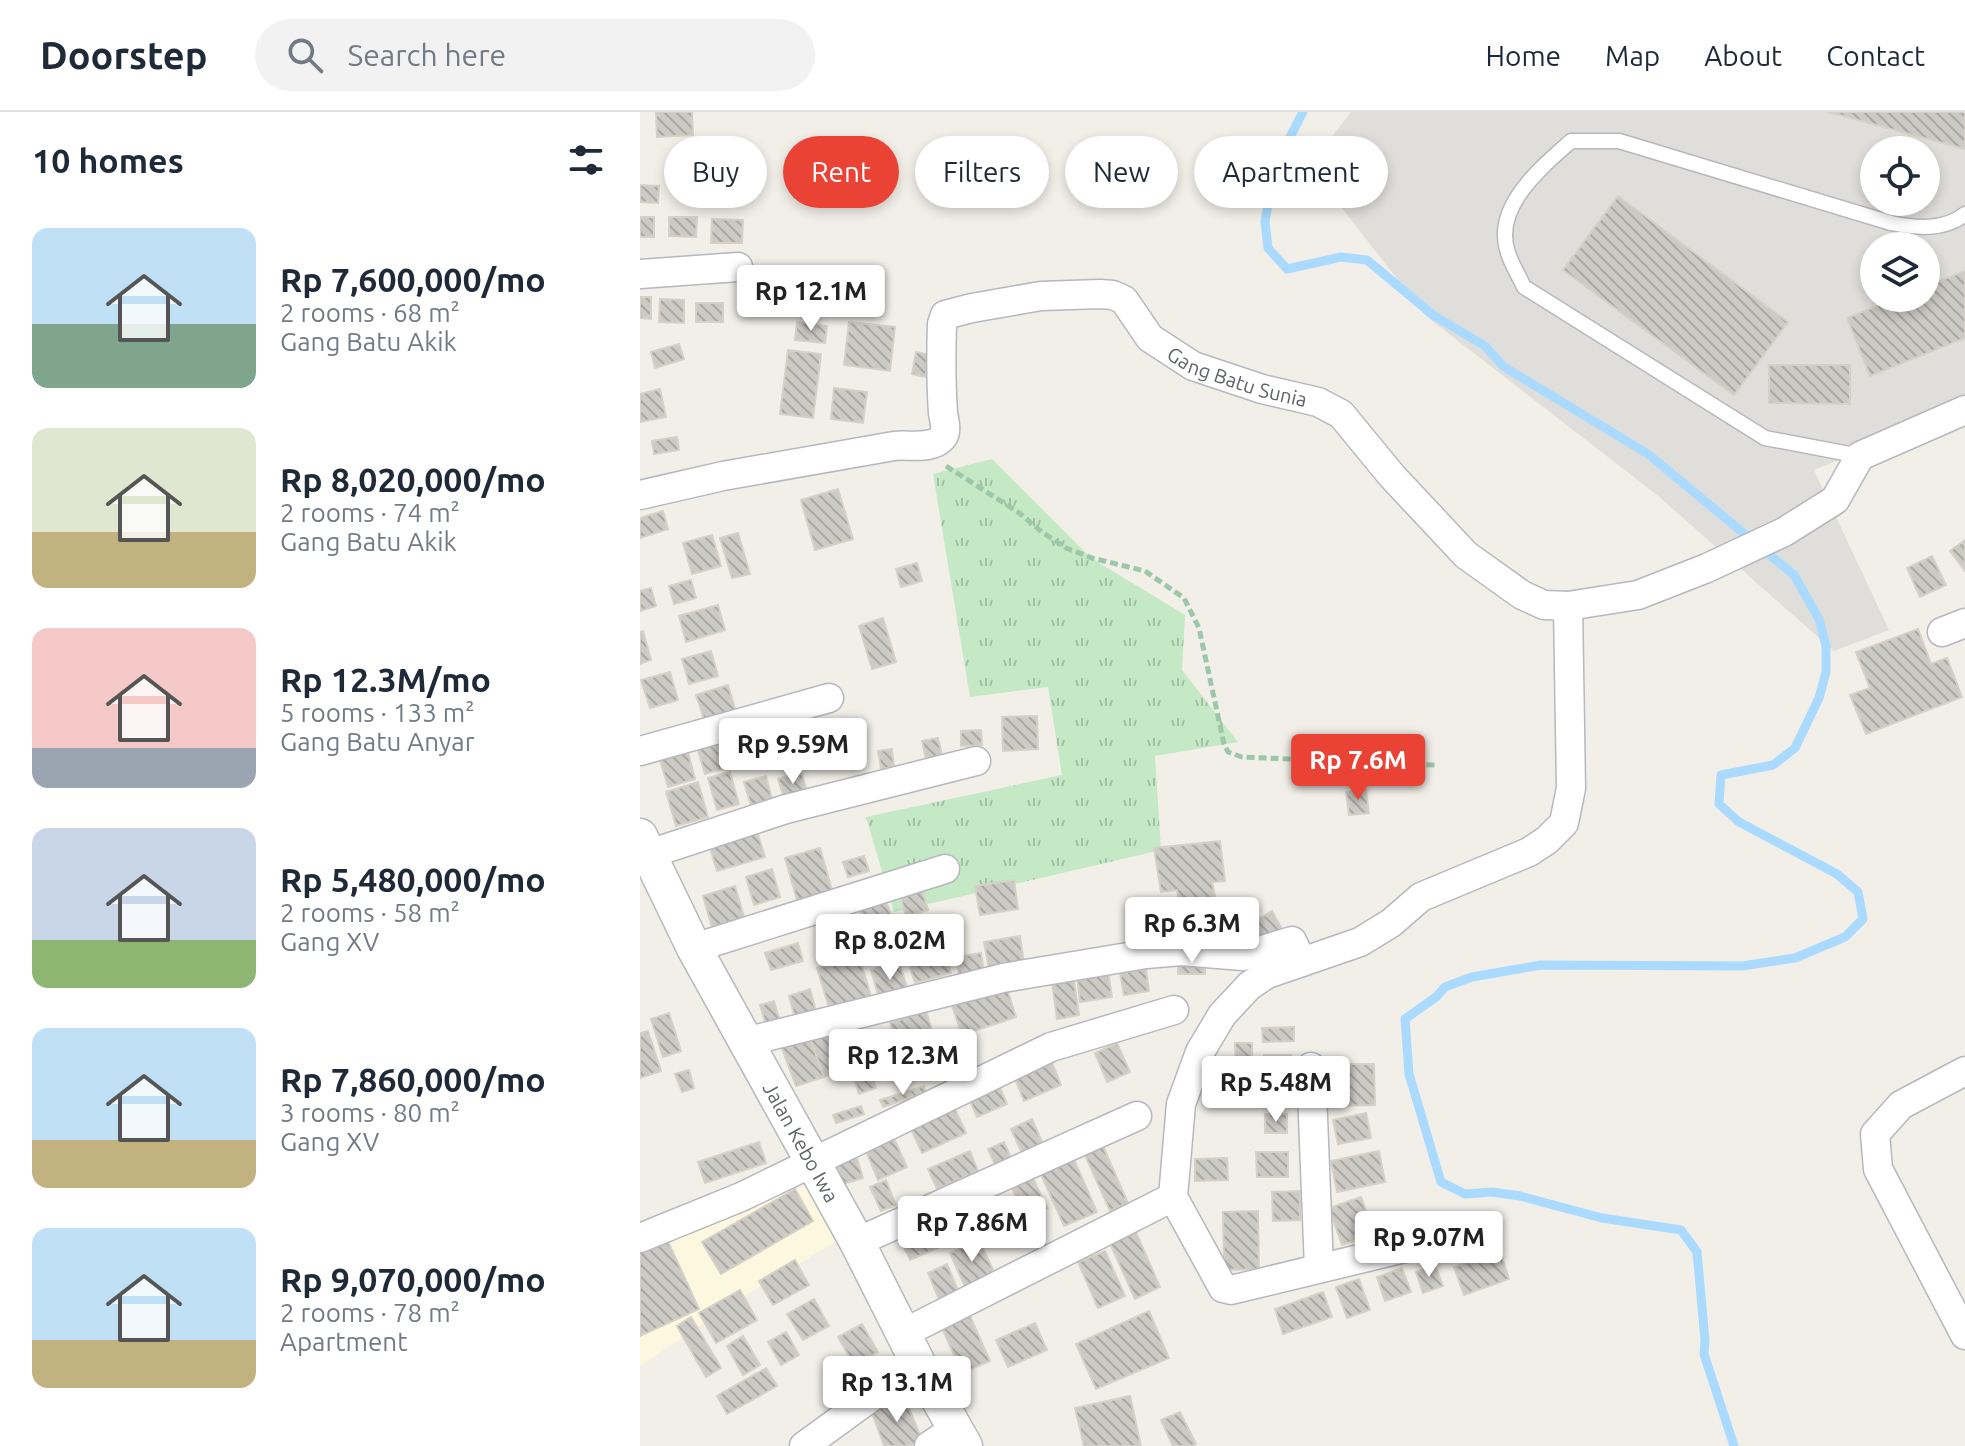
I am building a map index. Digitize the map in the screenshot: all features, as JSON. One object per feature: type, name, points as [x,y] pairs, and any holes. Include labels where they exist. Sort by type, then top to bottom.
[{"type":"street","points":[[640,274],[738,267]]},
{"type":"street","name":"Gang Batu Sunia","points":[[640,495],[738,473],[894,446],[915,447],[942,439],[945,432],[941,391],[942,324],[945,315],[1041,296],[1113,295],[1124,300],[1150,338],[1193,366],[1262,389],[1318,402],[1341,414],[1392,476],[1466,555],[1522,595],[1544,605],[1568,606],[1638,595],[1707,568],[1784,532],[1835,500],[1860,456]]},
{"type":"street","points":[[1860,456],[1965,410]]},
{"type":"street","points":[[1446,1238],[1227,1290],[1216,1279],[1173,1197],[1181,1104],[1200,1052],[1222,1015],[1249,986],[1275,970],[1360,942],[1391,923],[1421,897],[1529,852],[1564,823],[1571,788],[1568,606]]},
{"type":"street","points":[[640,751],[829,698]]},
{"type":"street","points":[[643,849],[976,761]]},
{"type":"street","name":"Jalan Kebo Iwa","points":[[643,849],[745,1042],[857,1242],[904,1333],[950,1440]]},
{"type":"street","points":[[694,948],[945,869]]},
{"type":"street","points":[[745,1042],[968,985],[1146,954],[1181,951],[1243,956],[1292,941],[1302,962]]},
{"type":"street","points":[[640,1238],[741,1197],[1051,1047],[1174,1010]]},
{"type":"street","points":[[1311,1067],[1319,1268]]},
{"type":"street","points":[[1965,1071],[1901,1105],[1875,1134],[1878,1169],[1965,1335]]},
{"type":"street","points":[[857,1242],[1137,1116]]},
{"type":"street","points":[[904,1333],[1173,1197]]},
{"type":"street","points":[[804,1446],[918,1363]]},
{"type":"lane","points":[[1860,456],[1765,438],[1524,287],[1507,251],[1506,229],[1512,208],[1532,176],[1571,141],[1619,141],[1891,223],[1922,229],[1959,219],[1965,214]]},
{"type":"path","points":[[915,447],[1018,512],[1066,548],[1145,571],[1184,598],[1199,628],[1228,752],[1242,757],[1435,765]]},
{"type":"shaded area","points":[[1351,112],[1965,112],[1965,408],[1814,470],[1889,630],[1834,651],[1657,495],[1426,316],[1342,208],[1388,208],[1388,136],[1332,136]]},
{"type":"shaded area","points":[[817,1181],[844,1237],[754,1290],[640,1366],[640,1253]]},
{"type":"green space","points":[[992,459],[1091,558],[1185,615],[1182,670],[1238,742],[1155,756],[1161,850],[894,912],[866,817],[1062,775],[1048,687],[970,697],[933,474]]},
{"type":"building","points":[[656,112],[692,112],[693,135],[657,137]]},
{"type":"building","points":[[1828,112],[1965,112],[1965,149],[1940,142],[1940,136],[1917,136]]},
{"type":"building","points":[[640,185],[659,186],[658,203],[640,202]]},
{"type":"building","points":[[1618,196],[1788,322],[1734,395],[1563,270]]},
{"type":"building","points":[[640,217],[654,217],[654,237],[640,237]]},
{"type":"building","points":[[669,217],[697,217],[696,237],[669,236]]},
{"type":"building","points":[[712,219],[743,220],[742,243],[711,243]]},
{"type":"building","points":[[1965,271],[1965,338],[1870,376],[1847,318],[1862,312],[1940,312],[1940,281]]},
{"type":"building","points":[[640,297],[651,297],[651,319],[640,318]]},
{"type":"building","points":[[660,299],[684,300],[684,323],[659,322]]},
{"type":"building","points":[[696,303],[723,303],[723,322],[696,322]]},
{"type":"building","points":[[797,322],[827,326],[825,343],[795,340]]},
{"type":"building","points":[[849,322],[895,327],[890,371],[844,365]]},
{"type":"building","points":[[679,344],[684,359],[655,368],[651,352]]},
{"type":"building","points":[[788,350],[821,354],[813,418],[780,414]]},
{"type":"building","points":[[916,352],[930,355],[925,377],[912,374]]},
{"type":"building","points":[[1769,365],[1850,365],[1850,404],[1769,403]]},
{"type":"building","points":[[834,388],[867,392],[863,423],[831,419]]},
{"type":"building","points":[[660,389],[666,417],[640,422],[640,394]]},
{"type":"building","points":[[677,437],[679,450],[654,454],[652,441]]},
{"type":"building","points":[[838,489],[853,539],[815,550],[801,500]]},
{"type":"building","points":[[663,511],[668,529],[640,538],[640,518]]},
{"type":"building","points":[[738,533],[750,574],[732,578],[720,538]]},
{"type":"building","points":[[712,535],[721,566],[692,574],[683,543]]},
{"type":"building","points":[[1965,540],[1965,571],[1950,551]]},
{"type":"building","points":[[1932,556],[1946,585],[1920,597],[1907,568]]},
{"type":"building","points":[[917,563],[922,581],[901,587],[896,569]]},
{"type":"building","points":[[691,580],[696,598],[674,604],[669,586]]},
{"type":"building","points":[[651,588],[656,606],[640,611],[640,591]]},
{"type":"building","points":[[718,605],[725,630],[686,642],[679,616]]},
{"type":"building","points":[[883,618],[896,662],[872,669],[859,626]]},
{"type":"building","points":[[1918,629],[1931,664],[1947,658],[1962,697],[1866,734],[1850,695],[1870,688],[1856,652]]},
{"type":"building","points":[[643,631],[651,660],[640,664],[640,632]]},
{"type":"building","points":[[711,651],[718,676],[689,684],[682,659]]},
{"type":"building","points":[[670,672],[678,700],[650,708],[641,680]]},
{"type":"building","points":[[728,685],[736,712],[705,722],[696,695]]},
{"type":"building","points":[[1037,716],[1038,749],[1003,751],[1002,717]]},
{"type":"building","points":[[773,721],[781,747],[747,757],[739,730]]},
{"type":"building","points":[[981,730],[982,745],[961,746],[961,731]]},
{"type":"building","points":[[721,737],[730,767],[705,774],[696,744]]},
{"type":"building","points":[[938,738],[942,755],[926,759],[922,741]]},
{"type":"building","points":[[686,745],[695,779],[668,787],[658,753]]},
{"type":"building","points":[[892,749],[894,767],[881,769],[878,751]]},
{"type":"building","points":[[730,772],[739,804],[717,810],[708,778]]},
{"type":"building","points":[[801,772],[808,794],[785,801],[778,779]]},
{"type":"building","points":[[766,776],[773,803],[752,809],[744,782]]},
{"type":"building","points":[[698,782],[708,817],[676,826],[666,792]]},
{"type":"building","points":[[1366,790],[1369,813],[1349,815],[1346,792]]},
{"type":"building","points":[[756,828],[765,857],[717,871],[708,841]]},
{"type":"building","points":[[1220,841],[1225,881],[1212,882],[1215,897],[1179,902],[1177,890],[1161,892],[1154,848]]},
{"type":"building","points":[[820,848],[832,890],[797,900],[785,858]]},
{"type":"building","points":[[864,856],[869,871],[848,877],[843,862]]},
{"type":"building","points":[[772,869],[780,897],[754,905],[746,877]]},
{"type":"building","points":[[1014,880],[1018,909],[980,915],[975,886]]},
{"type":"building","points":[[735,886],[744,917],[712,927],[703,896]]},
{"type":"building","points":[[921,886],[928,910],[906,916],[899,892]]},
{"type":"building","points":[[884,893],[894,926],[866,933],[857,901]]},
{"type":"building","points":[[1272,911],[1282,929],[1254,945],[1244,928]]},
{"type":"building","points":[[1202,922],[1240,922],[1240,942],[1202,942]]},
{"type":"building","points":[[1020,936],[1024,963],[989,969],[984,942]]},
{"type":"building","points":[[941,940],[951,973],[915,983],[905,951]]},
{"type":"building","points":[[798,943],[803,961],[771,970],[765,953]]},
{"type":"building","points":[[981,953],[985,977],[960,981],[956,957]]},
{"type":"building","points":[[859,956],[874,1006],[832,1018],[817,968]]},
{"type":"building","points":[[1178,956],[1205,956],[1205,974],[1178,974]]},
{"type":"building","points":[[899,962],[909,993],[880,1002],[871,970]]},
{"type":"building","points":[[1146,969],[1149,991],[1124,995],[1120,973]]},
{"type":"building","points":[[1108,971],[1112,997],[1080,1002],[1077,976]]},
{"type":"building","points":[[1074,981],[1079,1015],[1057,1019],[1052,983]]},
{"type":"building","points":[[1007,988],[1016,1017],[962,1035],[952,1006]]},
{"type":"building","points":[[810,989],[818,1019],[797,1025],[789,996]]},
{"type":"building","points":[[774,1001],[782,1028],[768,1032],[760,1005]]},
{"type":"building","points":[[926,1011],[936,1043],[901,1055],[890,1023]]},
{"type":"building","points":[[669,1013],[681,1051],[663,1057],[651,1019]]},
{"type":"building","points":[[844,1020],[860,1063],[824,1077],[808,1033]]},
{"type":"building","points":[[1294,1027],[1294,1041],[1263,1042],[1262,1028]]},
{"type":"building","points":[[648,1031],[661,1071],[640,1078],[640,1033]]},
{"type":"building","points":[[808,1033],[824,1077],[796,1086],[780,1043]]},
{"type":"building","points":[[1117,1043],[1130,1072],[1107,1082],[1095,1053]]},
{"type":"building","points":[[1235,1043],[1252,1043],[1252,1069],[1236,1069]]},
{"type":"building","points":[[1264,1055],[1291,1055],[1292,1093],[1264,1094]]},
{"type":"building","points":[[1052,1063],[1061,1085],[1024,1101],[1015,1079]]},
{"type":"building","points":[[1336,1064],[1374,1064],[1375,1105],[1337,1106]]},
{"type":"building","points":[[869,1066],[876,1088],[859,1094],[852,1072]]},
{"type":"building","points":[[689,1070],[694,1088],[682,1092],[675,1074]]},
{"type":"building","points":[[997,1081],[1007,1104],[977,1117],[967,1094]]},
{"type":"building","points":[[924,1086],[926,1093],[883,1107],[880,1100]]},
{"type":"building","points":[[861,1106],[864,1114],[836,1123],[833,1115]]},
{"type":"building","points":[[955,1109],[966,1133],[922,1153],[911,1129]]},
{"type":"building","points":[[1366,1113],[1371,1138],[1338,1144],[1333,1120]]},
{"type":"building","points":[[1265,1114],[1287,1114],[1287,1133],[1265,1133]]},
{"type":"building","points":[[1032,1119],[1046,1151],[1025,1160],[1011,1129]]},
{"type":"building","points":[[891,1132],[907,1167],[878,1180],[863,1144]]},
{"type":"building","points":[[759,1142],[766,1163],[705,1183],[698,1162]]},
{"type":"building","points":[[1004,1142],[1014,1165],[998,1172],[988,1149]]},
{"type":"building","points":[[1102,1144],[1128,1203],[1110,1211],[1084,1153]]},
{"type":"building","points":[[854,1149],[863,1178],[843,1184],[834,1156]]},
{"type":"building","points":[[970,1151],[978,1171],[937,1189],[928,1169]]},
{"type":"building","points":[[1379,1151],[1385,1182],[1337,1192],[1331,1161]]},
{"type":"building","points":[[1256,1152],[1288,1152],[1288,1177],[1257,1177]]},
{"type":"building","points":[[1072,1155],[1097,1212],[1064,1226],[1039,1170]]},
{"type":"building","points":[[1227,1158],[1228,1180],[1195,1181],[1195,1159]]},
{"type":"building","points":[[1032,1176],[1047,1208],[1026,1218],[1011,1186]]},
{"type":"building","points":[[886,1180],[896,1205],[881,1211],[870,1187]]},
{"type":"building","points":[[795,1189],[813,1221],[721,1274],[702,1242]]},
{"type":"building","points":[[1300,1191],[1300,1220],[1273,1221],[1272,1192]]},
{"type":"building","points":[[1361,1197],[1374,1234],[1342,1245],[1329,1208]]},
{"type":"building","points":[[950,1206],[963,1237],[910,1260],[896,1230]]},
{"type":"building","points":[[1258,1211],[1259,1269],[1224,1270],[1223,1212]]},
{"type":"building","points":[[1135,1230],[1160,1287],[1135,1299],[1109,1241]]},
{"type":"building","points":[[666,1237],[699,1309],[640,1336],[640,1249]]},
{"type":"building","points":[[979,1240],[995,1274],[965,1287],[950,1253]]},
{"type":"building","points":[[1105,1251],[1125,1296],[1098,1308],[1078,1262]]},
{"type":"building","points":[[1500,1251],[1509,1279],[1464,1295],[1454,1267]]},
{"type":"building","points":[[795,1260],[809,1285],[773,1305],[759,1281]]},
{"type":"building","points":[[947,1264],[959,1293],[940,1302],[928,1273]]},
{"type":"building","points":[[1435,1265],[1443,1286],[1423,1293],[1416,1272]]},
{"type":"building","points":[[1402,1268],[1411,1292],[1385,1301],[1377,1277]]},
{"type":"building","points":[[1359,1279],[1370,1310],[1347,1318],[1336,1287]]},
{"type":"building","points":[[740,1290],[757,1320],[716,1343],[699,1313]]},
{"type":"building","points":[[1323,1292],[1332,1317],[1283,1334],[1275,1309]]},
{"type":"building","points":[[814,1299],[829,1326],[803,1340],[787,1314]]},
{"type":"building","points":[[966,1307],[990,1361],[962,1373],[938,1319]]},
{"type":"building","points":[[1149,1311],[1169,1358],[1096,1389],[1076,1344]]},
{"type":"building","points":[[691,1317],[721,1368],[706,1377],[677,1326]]},
{"type":"building","points":[[1035,1323],[1047,1350],[1008,1367],[996,1340]]},
{"type":"building","points":[[862,1324],[878,1352],[854,1365],[838,1337]]},
{"type":"building","points":[[786,1332],[799,1355],[781,1365],[768,1342]]},
{"type":"building","points":[[743,1336],[760,1365],[743,1375],[727,1346]]},
{"type":"building","points":[[766,1368],[777,1386],[727,1414],[717,1396]]},
{"type":"building","points":[[903,1394],[922,1440],[909,1446],[884,1446],[872,1413]]},
{"type":"building","points":[[1130,1396],[1141,1446],[1084,1446],[1075,1408]]},
{"type":"building","points":[[1180,1412],[1196,1444],[1192,1446],[1173,1446],[1161,1420]]},
{"type":"waterway","points":[[1303,112],[1274,168],[1265,222],[1268,248],[1287,269],[1341,257],[1367,260],[1433,315],[1485,346],[1504,367],[1648,454],[1794,575],[1819,619],[1826,646],[1826,672],[1819,698],[1795,748],[1773,765],[1721,775],[1719,804],[1739,822],[1837,874],[1858,892],[1863,919],[1845,937],[1795,958],[1742,966],[1541,965],[1472,977],[1445,987],[1405,1019],[1409,1074],[1441,1182],[1465,1194],[1492,1192],[1520,1196],[1602,1218],[1681,1230],[1697,1252],[1704,1354],[1734,1446]]}]
